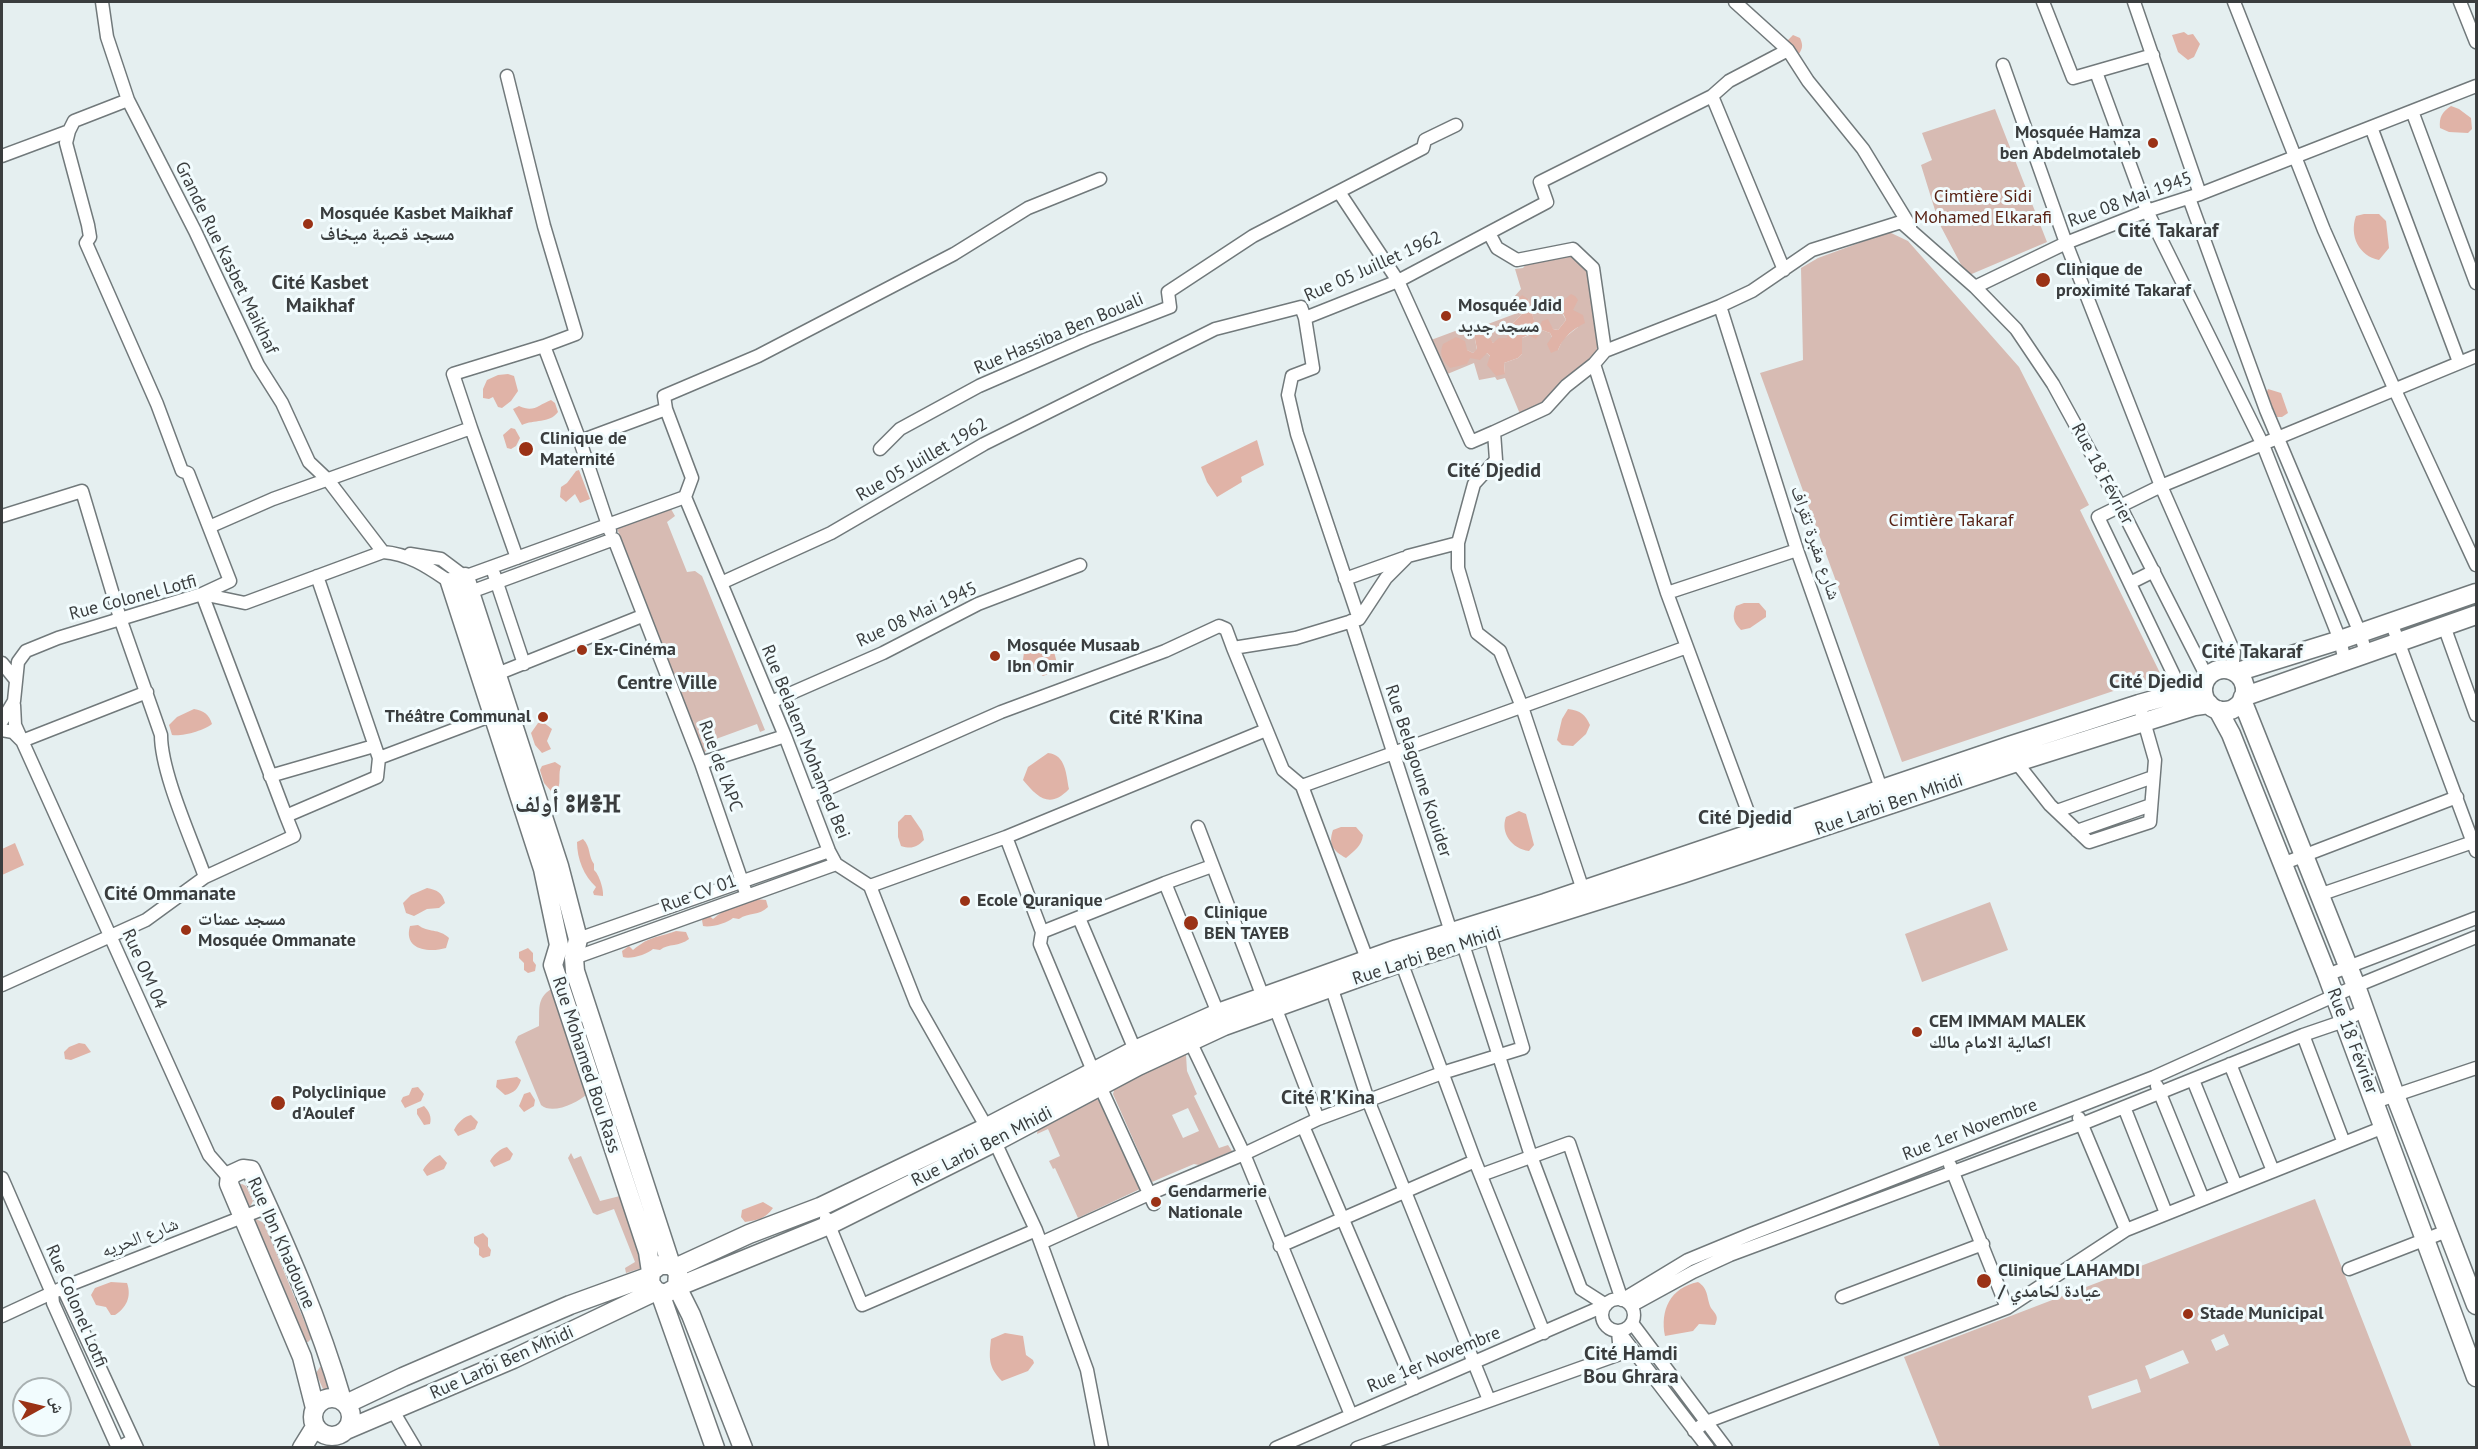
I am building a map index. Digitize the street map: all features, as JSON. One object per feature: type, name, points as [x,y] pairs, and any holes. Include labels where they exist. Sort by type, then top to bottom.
[{"type":"street","name":"Grande Rue Kasbet Maikhaf","points":[[102,2],[107,38],[128,100],[195,231],[258,365],[282,403],[309,462],[328,480],[388,552]]},
{"type":"street","points":[[1735,2],[1788,50],[1808,81],[1863,149],[1912,230]]},
{"type":"street","points":[[2043,2],[2073,78],[2153,55]]},
{"type":"street","points":[[2134,2],[2266,410],[2360,633],[2366,653]]},
{"type":"street","points":[[2234,2],[2324,230],[2476,565]]},
{"type":"street","points":[[2460,2],[2476,42]]},
{"type":"street","name":"Rue 05 Juillet 1962","points":[[721,583],[831,533],[984,444],[1215,329],[1301,307],[1305,318],[1398,281],[1547,202],[1540,182],[1712,96],[1729,81],[1788,50]]},
{"type":"street","points":[[2003,65],[2066,243],[2161,486],[2234,652],[2234,671],[2244,684],[2242,699]]},
{"type":"street","points":[[2096,72],[2147,211],[2263,445],[2340,640],[2345,661]]},
{"type":"street","points":[[507,76],[544,226],[576,334],[453,374],[517,558]]},
{"type":"street","name":"Rue 08 Mai 1945","points":[[1975,287],[2066,243],[2147,211],[2195,196],[2476,86]]},
{"type":"street","points":[[1712,96],[1784,270]]},
{"type":"street","points":[[2,985],[146,921],[205,877],[294,836],[202,594],[230,581],[188,473],[182,471],[157,404],[86,243],[90,237],[66,143],[69,131],[74,121],[128,100]]},
{"type":"street","points":[[2412,111],[2476,283]]},
{"type":"street","name":"Rue Hassiba Ben Bouali","points":[[880,449],[900,429],[979,386],[1087,339],[1170,307],[1168,292],[1253,236],[1423,148],[1425,140],[1456,125]]},
{"type":"street","points":[[2371,127],[2459,362]]},
{"type":"street","points":[[2,156],[69,131]]},
{"type":"street","points":[[460,587],[492,567],[685,497],[692,478],[666,409],[664,396],[758,356],[954,254],[1028,208],[1100,179]]},
{"type":"street","points":[[1339,192],[1398,281],[1472,442],[1545,408],[1566,386],[1594,364],[1605,351],[1752,291],[1812,250],[1901,222],[1975,287]]},
{"type":"street","points":[[1489,233],[1497,248],[1516,260],[1573,249],[1581,254],[1593,268],[1605,351]]},
{"type":"street","name":"Rue 18 Février","points":[[1975,287],[2016,328],[2053,384],[2154,571],[2205,682]]},
{"type":"street","name":"شارع مقبرة تقراف","points":[[1720,306],[1797,550],[1884,797]]},
{"type":"street","name":"Rue Belagoune Kouider","points":[[1305,318],[1313,368],[1292,376],[1288,395],[1297,434],[1345,579],[1392,753],[1457,935],[1531,1156],[1581,1289],[1606,1305]]},
{"type":"street","points":[[490,677],[642,616],[544,346]]},
{"type":"street","points":[[2182,692],[2098,517],[2161,486],[2476,356]]},
{"type":"street","points":[[1594,364],[1667,593],[1758,840]]},
{"type":"street","points":[[580,441],[666,409]]},
{"type":"street","points":[[209,527],[273,500],[471,428]]},
{"type":"street","points":[[1494,432],[1496,460],[1474,484],[1458,543],[1458,568],[1477,633],[1500,651],[1522,707],[1586,897]]},
{"type":"street","points":[[2,516],[82,491],[120,618],[161,735],[161,749],[205,877]]},
{"type":"street","name":"Rue Belalem Mohamed Bei","points":[[685,497],[785,735],[829,851],[836,864],[870,886]]},
{"type":"street","points":[[460,587],[497,581],[614,539]]},
{"type":"street","points":[[1345,579],[1408,556],[1458,543]]},
{"type":"street","points":[[1667,593],[1797,550]]},
{"type":"street","name":"Rue Colonel Lotfi","points":[[2,721],[14,701],[18,662],[26,651],[58,638],[202,594],[244,603],[388,552],[427,555],[441,559],[460,587]]},
{"type":"street","points":[[1233,648],[1296,638],[1355,620],[1386,578],[1408,556]]},
{"type":"street","name":"Rue 08 Mai 1945","points":[[771,702],[883,653],[978,604],[1080,565]]},
{"type":"street","points":[[492,567],[524,664]]},
{"type":"street","points":[[2130,583],[2154,571]]},
{"type":"street","points":[[286,816],[377,777],[379,758],[317,576]]},
{"type":"street","name":"Rue Mohamed Bou Rass","points":[[460,587],[501,713],[543,870],[559,945],[553,964],[713,1442]]},
{"type":"street","points":[[2476,593],[2340,640],[2234,671],[2216,670],[2205,682],[2205,699],[2213,707],[2234,708],[2242,699],[2398,641],[2476,615]]},
{"type":"street","name":"Rue de l'APC","points":[[642,616],[701,763],[747,896]]},
{"type":"street","points":[[2319,895],[2475,847],[2391,622]]},
{"type":"street","points":[[809,797],[1001,712],[1165,651],[1219,626],[1227,629],[1283,770],[1302,786],[1367,959]]},
{"type":"street","points":[[2444,626],[2476,715]]},
{"type":"street","points":[[1302,786],[1687,647]]},
{"type":"street","points":[[2,663],[15,679]]},
{"type":"street","name":"Rue Larbi Ben Mhidi","points":[[2142,713],[2205,682]]},
{"type":"street","points":[[2,730],[13,732],[22,741],[147,692]]},
{"type":"street","name":"Rue 18 Février","points":[[2242,699],[2356,986],[2395,1095],[2476,1305]]},
{"type":"street","name":"Rue OM 04","points":[[14,701],[13,716],[22,741],[110,938],[209,1155],[229,1178]]},
{"type":"street","name":"Rue Larbi Ben Mhidi","points":[[1097,1078],[1135,1050],[1186,1034],[1457,935],[1488,929],[2012,754],[2142,713],[2195,706],[2213,707]]},
{"type":"street","name":"Rue 18 Février","points":[[2213,707],[2231,734],[2327,975],[2476,1377]]},
{"type":"street","points":[[379,758],[501,713]]},
{"type":"street","name":"Rue Mohamed Bou Rass","points":[[501,713],[559,866],[578,939],[574,958],[575,971],[673,1267],[679,1277],[659,1284]]},
{"type":"street","points":[[2012,754],[2057,812],[2089,842],[2150,822],[2155,760],[2142,713]]},
{"type":"street","points":[[1102,1448],[1087,1371],[1036,1230],[991,1135],[916,1003],[870,886],[1006,837],[1266,730]]},
{"type":"street","points":[[701,763],[785,735]]},
{"type":"street","points":[[270,776],[374,746]]},
{"type":"street","points":[[2057,812],[2153,777]]},
{"type":"street","points":[[2282,864],[2457,797]]},
{"type":"street","points":[[1198,827],[1212,866],[1318,1119]]},
{"type":"street","points":[[1006,837],[1042,932],[1040,944],[1152,1199]]},
{"type":"street","name":"Rue CV 01","points":[[578,939],[829,851]]},
{"type":"street","name":"Rue CV 01","points":[[574,958],[836,864]]},
{"type":"street","points":[[1042,932],[1212,866]]},
{"type":"street","points":[[1165,883],[1221,1020]]},
{"type":"street","points":[[1079,918],[1135,1050]]},
{"type":"street","points":[[2327,975],[2476,918]]},
{"type":"street","points":[[1041,1243],[1152,1199],[1318,1119],[1442,1073],[1523,1048],[1488,929]]},
{"type":"street","points":[[2356,986],[2476,937]]},
{"type":"street","points":[[559,945],[578,939]]},
{"type":"street","points":[[1399,956],[1475,1161],[1544,1333]]},
{"type":"street","name":"Rue Larbi Ben Mhidi","points":[[1329,980],[1367,959],[1399,956]]},
{"type":"street","points":[[553,964],[574,958]]},
{"type":"street","points":[[1329,980],[1368,1100],[1489,1400]]},
{"type":"street","name":"Rue 1er Novembre","points":[[1626,1303],[1751,1234],[2154,1077],[2356,986]]},
{"type":"street","name":"Rue 1er Novembre","points":[[1690,1266],[1738,1252],[2017,1149],[2303,1035],[2344,1021],[2364,1010]]},
{"type":"street","points":[[1186,1034],[1244,1154],[1280,1246],[1352,1415]]},
{"type":"street","name":"Rue Larbi Ben Mhidi","points":[[344,1402],[570,1305],[659,1284],[829,1225],[1097,1078],[1186,1034]]},
{"type":"street","points":[[2303,1035],[2344,1143]]},
{"type":"street","points":[[2230,1064],[2273,1171]]},
{"type":"street","points":[[2375,1102],[2476,1068]]},
{"type":"street","points":[[2154,1077],[2203,1199]]},
{"type":"street","points":[[2193,1080],[2236,1186]]},
{"type":"street","points":[[2124,1107],[2166,1213]]},
{"type":"street","points":[[2075,1108],[2126,1230]]},
{"type":"street","points":[[1303,1126],[1341,1219],[1416,1388]]},
{"type":"street","points":[[1694,1431],[1706,1422],[2007,1308],[2126,1230],[2384,1127]]},
{"type":"street","points":[[2011,1134],[2017,1149]]},
{"type":"street","name":"Rue Larbi Ben Mhidi","points":[[673,1267],[991,1135]]},
{"type":"street","points":[[1481,1175],[1569,1143],[1626,1303],[1634,1314],[1632,1323],[1618,1331]]},
{"type":"street","points":[[1948,1159],[2007,1308]]},
{"type":"street","points":[[1280,1246],[1475,1161]]},
{"type":"street","name":"Rue Ibn Khadoune","points":[[315,1407],[302,1357],[229,1184],[229,1178],[237,1170],[251,1170],[326,1347],[344,1402]]},
{"type":"street","name":"Rue Colonel Lotfi","points":[[2,1178],[135,1444]]},
{"type":"street","name":"شارع الحريه","points":[[2,1316],[57,1291],[268,1207]]},
{"type":"street","points":[[820,1207],[862,1305],[1036,1230]]},
{"type":"street","points":[[2349,1269],[2447,1232]]},
{"type":"street","points":[[1842,1297],[1983,1244]]},
{"type":"street","name":"Rue Larbi Ben Mhidi","points":[[338,1438],[393,1411],[513,1359],[659,1284]]},
{"type":"street","name":"Rue Mohamed Bou Rass","points":[[659,1284],[691,1315],[743,1448]]},
{"type":"street","name":"Rue Colonel Lotfi","points":[[57,1291],[53,1303],[118,1448]]},
{"type":"street","points":[[1626,1303],[1616,1299],[1606,1305],[1603,1319],[1609,1327],[1618,1331],[1708,1448]]},
{"type":"street","name":"Rue 1er Novembre","points":[[1276,1448],[1296,1444],[1352,1415],[1606,1305]]},
{"type":"street","points":[[1632,1323],[1726,1448]]},
{"type":"street","points":[[1357,1448],[1620,1354],[1618,1331]]},
{"type":"street","points":[[501,1334],[513,1359]]},
{"type":"street","points":[[302,1357],[326,1347]]},
{"type":"street","points":[[330,1397],[344,1402],[351,1414],[338,1438],[322,1434],[315,1427],[312,1414],[315,1407],[330,1397]]},
{"type":"street","points":[[393,1411],[416,1448]]},
{"type":"street","points":[[303,1448],[315,1427]]},
{"type":"street","points":[[713,1442],[737,1429]]},
{"type":"street","points":[[118,1448],[135,1444]]},
{"type":"green space","name":"Cimtière Sidi Mohamed Elkarafi","points":[[1995,109],[2047,242],[1967,276],[1939,223],[1921,165],[1932,160],[1922,133]]},
{"type":"green space","name":"Cimtière Takaraf","points":[[1889,232],[1908,241],[2019,367],[2089,505],[2080,510],[2161,675],[1902,762],[1760,373],[1803,360],[1801,268],[1818,258]]},
{"type":"green space","points":[[1573,254],[1587,268],[1599,340],[1596,352],[1539,407],[1520,414],[1505,378],[1479,380],[1474,363],[1445,375],[1431,340],[1474,324],[1480,327],[1520,312],[1514,297],[1521,289],[1515,269],[1523,268],[1527,263]],"holes":[[[1528,299],[1536,328],[1540,326],[1558,330],[1566,320],[1562,313],[1578,327],[1563,339],[1558,350],[1550,333],[1542,330],[1522,338],[1522,354],[1504,363],[1505,374],[1487,353],[1470,358],[1467,350],[1473,353],[1477,350],[1474,334],[1489,338],[1493,343],[1507,339],[1513,330],[1511,325],[1523,313]]]},
{"type":"green space","points":[[671,509],[675,516],[667,522],[687,572],[695,571],[702,576],[765,730],[760,732],[757,724],[705,743],[707,750],[704,753],[617,528]]},
{"type":"green space","points":[[1990,902],[2008,950],[1922,982],[1905,934]]},
{"type":"green space","points":[[551,989],[587,1094],[571,1104],[552,1109],[541,1105],[515,1042],[518,1036],[539,1026],[541,1001]]},
{"type":"green space","points":[[1178,1055],[1186,1055],[1187,1071],[1197,1094],[1194,1096],[1219,1148],[1228,1145],[1232,1151],[1152,1182],[1113,1094],[1115,1087]],"holes":[[[1188,1108],[1199,1131],[1183,1138],[1172,1115]]]},
{"type":"green space","points":[[1096,1098],[1100,1102],[1140,1189],[1078,1218],[1055,1168],[1053,1169],[1049,1161],[1060,1156],[1048,1129],[1037,1134],[1038,1127]]},
{"type":"green space","points":[[571,1153],[574,1159],[581,1156],[600,1201],[620,1196],[646,1259],[642,1268],[626,1273],[625,1268],[635,1262],[614,1209],[597,1215],[593,1213],[568,1158]]},
{"type":"green space","points":[[239,1185],[246,1186],[253,1201],[248,1208]]},
{"type":"green space","name":"Stade Municipal","points":[[2315,1199],[2412,1447],[1940,1447],[1904,1357]],"holes":[[[2224,1334],[2229,1345],[2216,1351],[2211,1340]],[[2183,1350],[2189,1363],[2150,1379],[2145,1366]],[[2137,1379],[2141,1392],[2092,1409],[2088,1396]]]},
{"type":"green space","points":[[254,1220],[264,1223],[310,1335],[311,1339],[308,1342],[303,1342]]},
{"type":"green space","points":[[320,1367],[323,1367],[330,1390],[323,1389],[316,1373]]},
{"type":"shaded area","points":[[2184,32],[2188,35],[2193,34],[2200,44],[2194,57],[2188,60],[2178,52],[2172,35]]},
{"type":"shaded area","points":[[1793,35],[1800,38],[1802,44],[1797,57],[1786,42]]},
{"type":"shaded area","points":[[2451,106],[2471,118],[2472,129],[2468,133],[2449,132],[2440,128],[2442,115]]},
{"type":"shaded area","points":[[2379,214],[2386,221],[2389,248],[2379,260],[2361,250],[2355,238],[2356,216]]},
{"type":"shaded area","points":[[1571,294],[1578,300],[1573,310],[1583,315],[1585,323],[1569,334],[1558,350],[1551,353],[1547,344],[1552,337],[1550,333],[1542,330],[1536,339],[1528,335],[1522,338],[1522,354],[1504,363],[1505,374],[1496,376],[1487,365],[1490,356],[1487,353],[1480,360],[1470,358],[1467,364],[1450,368],[1443,360],[1441,351],[1443,344],[1456,337],[1465,341],[1467,350],[1473,353],[1477,349],[1474,334],[1486,331],[1493,343],[1499,338],[1507,338],[1512,330],[1511,325],[1523,313],[1518,299],[1522,295],[1528,299],[1536,327],[1548,319],[1553,329],[1558,330],[1566,320],[1561,308],[1564,300]]},
{"type":"shaded area","points":[[508,374],[514,376],[518,391],[511,401],[502,408],[498,407],[493,397],[483,398],[483,389],[487,380]]},
{"type":"shaded area","points":[[2268,389],[2281,393],[2288,413],[2282,417],[2277,417],[2269,406],[2270,403],[2265,396]]},
{"type":"shaded area","points":[[551,400],[555,403],[558,412],[546,420],[522,425],[513,409],[519,406],[528,409],[536,408]]},
{"type":"shaded area","points":[[511,428],[515,429],[520,438],[516,446],[511,449],[507,448],[503,435]]},
{"type":"shaded area","points":[[1257,440],[1264,465],[1241,477],[1242,482],[1217,497],[1201,467]]},
{"type":"shaded area","points":[[579,470],[590,499],[580,503],[575,494],[566,502],[560,497],[561,487]]},
{"type":"shaded area","points":[[1744,603],[1759,603],[1766,611],[1766,617],[1750,628],[1741,630],[1735,622],[1734,613],[1736,606]]},
{"type":"shaded area","points":[[1042,639],[1052,644],[1058,667],[1043,676],[1023,660],[1024,652]]},
{"type":"shaded area","points":[[194,709],[206,714],[212,724],[204,729],[172,735],[169,725],[177,717]]},
{"type":"shaded area","points":[[1568,709],[1582,714],[1590,725],[1586,734],[1573,746],[1562,745],[1557,740],[1562,719]]},
{"type":"shaded area","points":[[543,722],[552,729],[547,741],[551,749],[542,753],[535,745],[531,733],[538,723]]},
{"type":"shaded area","points":[[1048,753],[1062,761],[1069,789],[1056,799],[1050,800],[1039,796],[1023,780],[1028,767]]},
{"type":"shaded area","points":[[555,762],[561,766],[559,783],[558,789],[551,791],[544,783],[540,770],[542,766]]},
{"type":"shaded area","points":[[1519,811],[1526,814],[1534,845],[1529,851],[1517,847],[1506,834],[1506,817]]},
{"type":"shaded area","points":[[905,815],[911,815],[922,831],[924,840],[913,847],[901,846],[898,837],[898,822]]},
{"type":"shaded area","points":[[1341,827],[1356,827],[1363,835],[1355,851],[1346,858],[1335,850],[1331,843],[1333,830]]},
{"type":"shaded area","points":[[583,839],[594,864],[594,870],[601,882],[603,896],[594,895],[596,887],[588,878],[580,861],[577,842]]},
{"type":"shaded area","points":[[15,843],[24,865],[2,875],[2,849]]},
{"type":"shaded area","points":[[427,888],[439,892],[445,903],[439,908],[427,909],[414,916],[406,913],[403,903],[411,895]]},
{"type":"shaded area","points":[[755,899],[766,900],[768,907],[761,912],[739,919],[733,918],[719,925],[703,926],[702,920],[708,915],[713,919],[728,909]]},
{"type":"shaded area","points":[[418,925],[449,938],[446,948],[425,950],[414,945],[410,940],[410,926]]},
{"type":"shaded area","points":[[676,931],[686,932],[689,939],[660,950],[653,949],[639,956],[623,957],[622,951],[629,946],[633,950],[649,940]]},
{"type":"shaded area","points":[[528,948],[533,953],[533,961],[536,965],[535,971],[528,973],[524,970],[524,963],[519,958],[519,952]]},
{"type":"shaded area","points":[[79,1043],[85,1044],[91,1052],[71,1060],[65,1059],[64,1052]]},
{"type":"shaded area","points":[[517,1077],[521,1080],[520,1083],[511,1093],[505,1095],[496,1087],[497,1080]]},
{"type":"shaded area","points":[[418,1087],[424,1094],[421,1101],[405,1108],[401,1101],[403,1097],[409,1095],[412,1088]]},
{"type":"shaded area","points":[[530,1092],[535,1100],[534,1106],[524,1112],[519,1106],[524,1094]]},
{"type":"shaded area","points":[[424,1106],[431,1119],[430,1124],[424,1125],[417,1114],[417,1109]]},
{"type":"shaded area","points":[[471,1115],[478,1122],[475,1129],[458,1136],[454,1130],[455,1127]]},
{"type":"shaded area","points":[[507,1147],[513,1154],[510,1160],[494,1167],[491,1159]]},
{"type":"shaded area","points":[[440,1155],[447,1163],[444,1169],[427,1176],[424,1168]]},
{"type":"shaded area","points":[[763,1202],[773,1208],[770,1212],[754,1221],[745,1222],[741,1217],[742,1210]]},
{"type":"shaded area","points":[[483,1233],[488,1238],[488,1246],[491,1250],[490,1256],[483,1258],[479,1255],[479,1248],[474,1243],[474,1237]]},
{"type":"shaded area","points":[[111,1282],[127,1283],[129,1293],[127,1302],[115,1315],[111,1315],[106,1307],[96,1305],[91,1295],[95,1288]]},
{"type":"shaded area","points":[[1698,1282],[1706,1290],[1716,1316],[1715,1325],[1699,1324],[1693,1331],[1665,1336],[1664,1317],[1669,1302],[1680,1289]]},
{"type":"shaded area","points":[[1005,1333],[1023,1336],[1026,1355],[1034,1363],[1028,1371],[1002,1381],[992,1367],[990,1352],[991,1339]]},
{"type":"place","name":"Mosquée Hamza ben Abdelmotaleb","points":[[2153,143]]},
{"type":"place","name":"Mosquée Kasbet Maikhaf مسجد قصبة ميخاف","points":[[308,224]]},
{"type":"place","name":"Clinique de proximité Takaraf","points":[[2043,280]]},
{"type":"place","name":"Mosquée Jdid مسجد جديد","points":[[1446,316]]},
{"type":"place","name":"Clinique de Maternité","points":[[526,449]]},
{"type":"place","name":"Ex-Cinéma","points":[[582,650]]},
{"type":"place","name":"Mosquée Musaab Ibn Omir","points":[[995,656]]},
{"type":"place","name":"Théâtre Communal","points":[[543,717]]},
{"type":"place","name":"Ecole Quranique","points":[[965,901]]},
{"type":"place","name":"Clinique BEN TAYEB","points":[[1191,923]]},
{"type":"place","name":"مسجد عمنات Mosquée Ommanate","points":[[186,930]]},
{"type":"place","name":"CEM IMMAM MALEK اكمالية الامام مالك","points":[[1917,1032]]},
{"type":"place","name":"Polyclinique d'Aoulef","points":[[278,1103]]},
{"type":"place","name":"Gendarmerie Nationale","points":[[1156,1202]]},
{"type":"place","name":"Clinique LAHAMDI / عيادة لحامدي","points":[[1984,1281]]},
{"type":"place","name":"Stade Municipal","points":[[2188,1314]]},
{"type":"district","name":"Cité Takaraf","points":[[2168,231]]},
{"type":"district","name":"Cité Kasbet Maikhaf","points":[[320,294]]},
{"type":"district","name":"Cité Djedid","points":[[1494,471]]},
{"type":"district","name":"Cité Takaraf","points":[[2252,652]]},
{"type":"district","name":"Cité Djedid","points":[[2156,682]]},
{"type":"district","name":"Centre Ville","points":[[667,683]]},
{"type":"district","name":"Cité R'Kina","points":[[1156,718]]},
{"type":"district","name":"أولف ⵓⵍⴻⴼ","points":[[568,805]]},
{"type":"district","name":"Cité Djedid","points":[[1745,818]]},
{"type":"district","name":"Cité Ommanate","points":[[170,894]]},
{"type":"district","name":"Cité R'Kina","points":[[1328,1098]]},
{"type":"district","name":"Cité Hamdi Bou Ghrara","points":[[1631,1366]]}]
